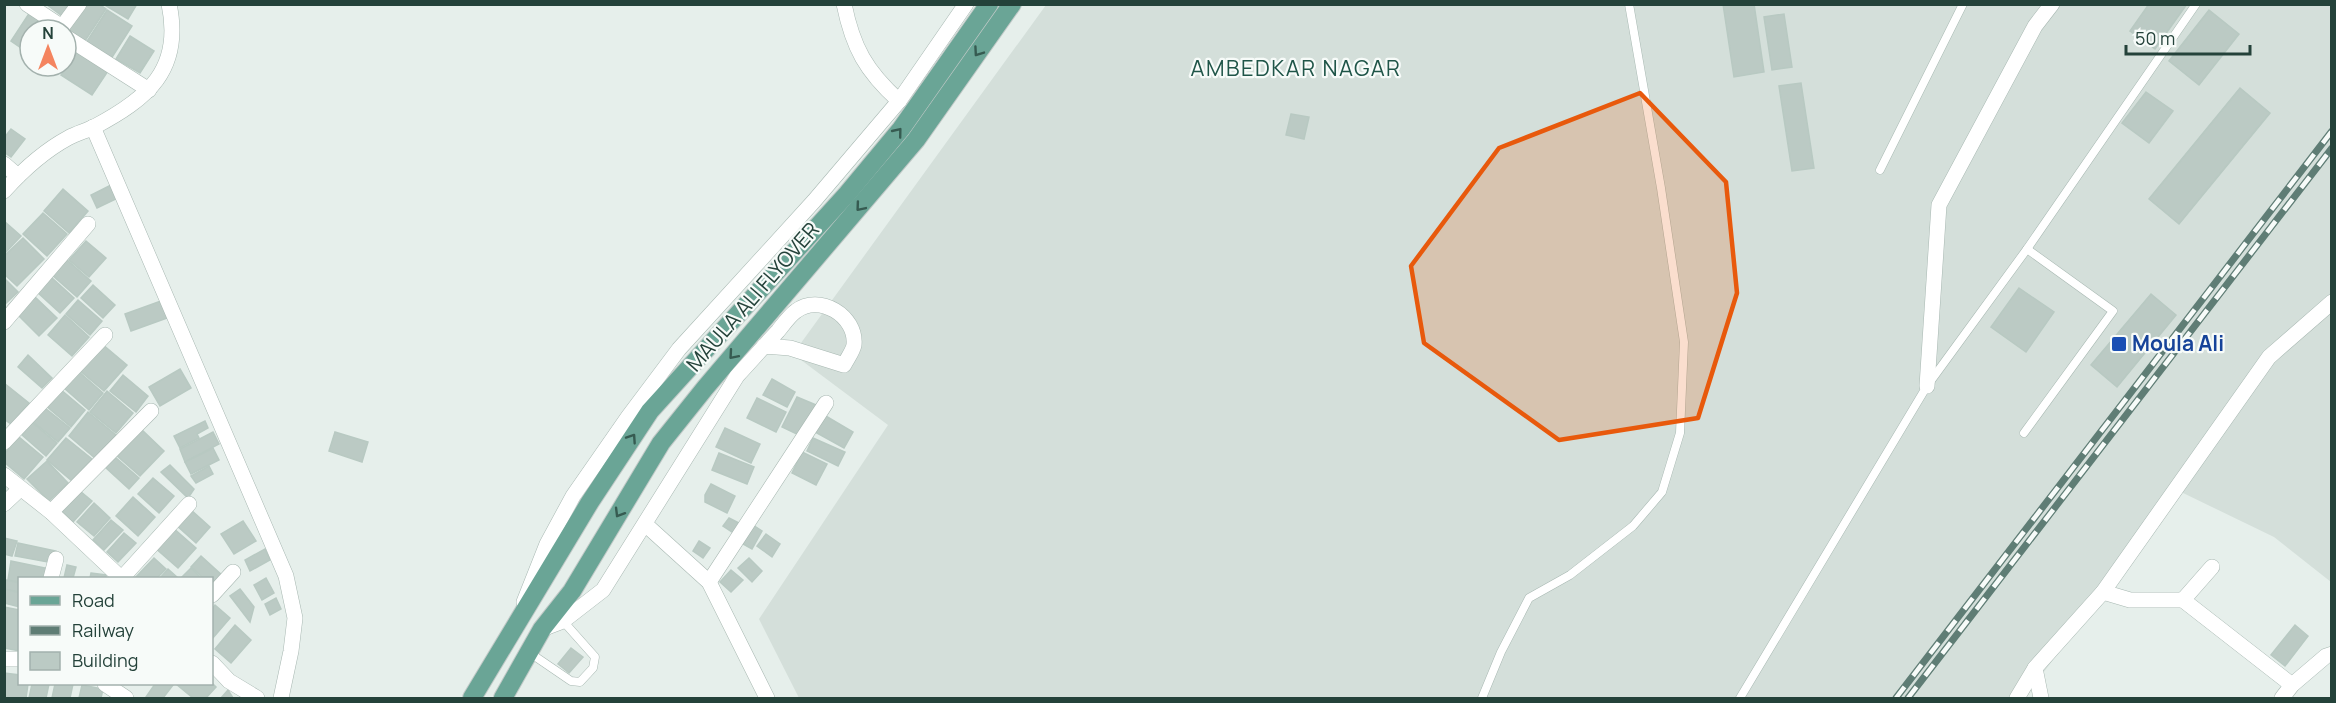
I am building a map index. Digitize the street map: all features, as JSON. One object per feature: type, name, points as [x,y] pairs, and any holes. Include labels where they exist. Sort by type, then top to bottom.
[{"type":"main road","name":"MAULA ALI FLYOVER","points":[[472,699],[590,502],[650,411],[867,170],[901,129],[989,4]]},
{"type":"main road","name":"MAULA ALI FLYOVER","points":[[503,699],[543,629],[572,591],[661,443],[916,140],[1012,4]]},
{"type":"main road","points":[[489,669],[513,681]]},
{"type":"street","points":[[27,4],[46,18]]},
{"type":"street","points":[[71,18],[79,4]]},
{"type":"street","points":[[4,191],[39,157],[69,137],[93,127],[138,100],[149,90],[160,76],[172,45],[169,4]]},
{"type":"street","points":[[844,4],[856,49],[869,69],[899,102]]},
{"type":"street","points":[[516,625],[534,574],[573,496],[628,417],[679,349],[814,201],[899,102],[966,4]]},
{"type":"street","points":[[1927,386],[1939,204],[2035,26],[2052,4]]},
{"type":"street","points":[[78,41],[149,90]]},
{"type":"street","points":[[93,127],[286,576],[295,618],[281,699]]},
{"type":"street","points":[[4,164],[18,176]]},
{"type":"street","points":[[4,322],[88,224]]},
{"type":"street","points":[[2017,699],[2035,668],[2103,592],[2268,357],[2331,302]]},
{"type":"street","points":[[543,629],[563,621],[603,591],[737,376],[764,346],[796,311],[807,305],[820,304],[846,319],[852,330],[854,346],[844,365],[790,348],[764,346]]},
{"type":"street","points":[[4,442],[105,335]]},
{"type":"street","points":[[709,582],[826,403]]},
{"type":"street","points":[[51,512],[151,411]]},
{"type":"street","points":[[4,475],[51,512],[119,577]]},
{"type":"street","points":[[4,504],[20,489]]},
{"type":"street","points":[[123,577],[189,504]]},
{"type":"street","points":[[645,524],[709,582],[767,699]]},
{"type":"street","points":[[52,577],[56,559]]},
{"type":"street","points":[[2183,600],[2212,567]]},
{"type":"street","points":[[213,594],[233,572]]},
{"type":"street","points":[[2103,592],[2130,600],[2183,600],[2292,685]]},
{"type":"street","points":[[2282,699],[2292,685],[2331,654]]},
{"type":"street","points":[[213,664],[229,681],[257,699]]},
{"type":"street","points":[[2035,668],[2041,699]]},
{"type":"street","points":[[107,690],[126,699]]},
{"type":"lane","points":[[1482,699],[1501,652],[1529,598],[1570,575],[1633,526],[1662,492],[1680,433],[1684,342],[1629,4]]},
{"type":"lane","points":[[1880,170],[1963,4]]},
{"type":"lane","points":[[1740,699],[1927,386],[2027,249],[2196,4]]},
{"type":"lane","points":[[2024,433],[2113,311],[2027,249]]},
{"type":"lane","points":[[530,653],[570,681],[580,682],[593,668],[595,657],[563,621]]},
{"type":"highlighted area","points":[[1640,93],[1726,182],[1737,293],[1698,418],[1559,440],[1424,343],[1411,266],[1499,148]]},
{"type":"shaded area","points":[[1046,5],[2331,5],[2331,582],[2274,537],[2181,492],[2024,698],[799,698],[759,619],[888,425],[793,354]]},
{"type":"building","points":[[46,4],[69,4],[62,16]]},
{"type":"building","points":[[82,4],[99,4],[106,9],[83,44],[78,41],[78,18],[74,18]]},
{"type":"building","points":[[103,4],[137,4],[128,19]]},
{"type":"building","points":[[1723,4],[1754,4],[1764,72],[1734,77]]},
{"type":"building","points":[[2149,4],[2187,4],[2155,49],[2130,31]]},
{"type":"building","points":[[107,10],[132,26],[109,62],[84,46]]},
{"type":"building","points":[[2209,10],[2239,34],[2199,85],[2169,61]]},
{"type":"building","points":[[30,12],[38,18],[26,18]]},
{"type":"building","points":[[1784,14],[1792,67],[1772,70],[1764,17]]},
{"type":"building","points":[[18,30],[18,46],[11,41]]},
{"type":"building","points":[[130,36],[154,51],[140,73],[116,59]]},
{"type":"building","points":[[78,52],[108,71],[92,95],[66,78],[78,78]]},
{"type":"building","points":[[1801,83],[1814,168],[1792,171],[1779,86]]},
{"type":"building","points":[[2240,88],[2270,113],[2179,224],[2149,199]]},
{"type":"building","points":[[2146,92],[2173,111],[2149,143],[2122,123]]},
{"type":"building","points":[[1291,114],[1309,117],[1304,139],[1286,135]]},
{"type":"building","points":[[11,129],[25,139],[11,157],[4,152],[4,138]]},
{"type":"building","points":[[111,185],[118,198],[97,208],[91,195]]},
{"type":"building","points":[[63,189],[88,211],[69,233],[44,211]]},
{"type":"building","points":[[43,213],[67,234],[47,256],[23,234]]},
{"type":"building","points":[[4,221],[21,236],[4,254]]},
{"type":"building","points":[[23,238],[44,259],[17,286],[4,274],[4,256]]},
{"type":"building","points":[[86,241],[106,258],[89,277],[69,260]]},
{"type":"building","points":[[66,259],[91,281],[77,297],[52,275]]},
{"type":"building","points":[[51,277],[74,298],[60,313],[37,292]]},
{"type":"building","points":[[4,278],[18,292],[4,305]]},
{"type":"building","points":[[93,285],[115,305],[103,318],[81,298]]},
{"type":"building","points":[[2019,288],[2054,312],[2026,352],[1991,327]]},
{"type":"building","points":[[2151,294],[2176,315],[2117,387],[2091,365]]},
{"type":"building","points":[[34,296],[57,318],[39,336],[17,314]]},
{"type":"building","points":[[78,300],[102,321],[90,335],[66,314]]},
{"type":"building","points":[[161,301],[167,318],[131,331],[125,314]]},
{"type":"building","points":[[65,315],[89,337],[72,356],[48,335]]},
{"type":"building","points":[[102,344],[127,365],[104,391],[79,370]]},
{"type":"building","points":[[28,355],[52,378],[42,388],[18,367]]},
{"type":"building","points":[[180,369],[191,388],[160,406],[149,387]]},
{"type":"building","points":[[78,371],[103,393],[89,410],[64,388]]},
{"type":"building","points":[[123,375],[148,396],[136,412],[110,391]]},
{"type":"building","points":[[772,379],[795,392],[787,407],[763,395]]},
{"type":"building","points":[[4,383],[29,403],[11,424],[4,419]]},
{"type":"building","points":[[60,389],[85,410],[71,427],[46,406]]},
{"type":"building","points":[[107,391],[133,413],[116,433],[90,412]]},
{"type":"building","points":[[797,397],[816,405],[801,436],[782,427]]},
{"type":"building","points":[[757,398],[786,412],[776,432],[747,418]]},
{"type":"building","points":[[45,408],[70,428],[58,442],[33,422]]},
{"type":"building","points":[[88,412],[116,435],[96,459],[69,436]]},
{"type":"building","points":[[824,415],[853,432],[844,448],[815,432]]},
{"type":"building","points":[[205,421],[208,428],[197,434],[199,438],[180,448],[174,436]]},
{"type":"building","points":[[32,422],[57,443],[46,456],[22,435]]},
{"type":"building","points":[[725,428],[760,444],[751,463],[716,447]]},
{"type":"building","points":[[141,429],[164,451],[140,476],[116,455]]},
{"type":"building","points":[[213,432],[219,444],[185,462],[180,449]]},
{"type":"building","points":[[335,432],[368,442],[362,462],[329,451]]},
{"type":"building","points":[[19,437],[43,457],[24,479],[4,462],[4,454]]},
{"type":"building","points":[[66,438],[92,459],[72,481],[47,460]]},
{"type":"building","points":[[813,438],[845,452],[838,466],[807,451]]},
{"type":"building","points":[[213,448],[219,460],[191,474],[185,462]]},
{"type":"building","points":[[802,452],[827,464],[816,485],[792,473]]},
{"type":"building","points":[[719,453],[754,467],[747,484],[712,470]]},
{"type":"building","points":[[115,457],[139,478],[129,489],[105,467]]},
{"type":"building","points":[[47,461],[68,483],[49,501],[27,479]]},
{"type":"building","points":[[170,465],[194,489],[188,498],[161,472]]},
{"type":"building","points":[[209,466],[213,474],[196,483],[191,476]]},
{"type":"building","points":[[153,478],[174,496],[159,513],[138,494]]},
{"type":"building","points":[[711,484],[735,496],[727,513],[705,502],[705,495]]},
{"type":"building","points":[[80,491],[92,501],[73,522],[62,512]]},
{"type":"building","points":[[133,497],[155,517],[138,536],[116,516]]},
{"type":"building","points":[[94,503],[110,518],[94,536],[77,522]]},
{"type":"building","points":[[190,509],[210,527],[196,543],[175,524]]},
{"type":"building","points":[[729,518],[745,526],[738,536],[723,526]]},
{"type":"building","points":[[111,520],[123,530],[104,550],[93,540]]},
{"type":"building","points":[[243,521],[256,541],[234,554],[221,534]]},
{"type":"building","points":[[753,525],[762,531],[752,549],[743,544]]},
{"type":"building","points":[[172,527],[196,548],[178,568],[154,547]]},
{"type":"building","points":[[124,533],[136,543],[118,562],[107,552]]},
{"type":"building","points":[[766,534],[780,544],[772,557],[757,546]]},
{"type":"building","points":[[4,538],[17,541],[12,556],[4,554]]},
{"type":"building","points":[[699,541],[710,548],[703,558],[693,551]]},
{"type":"building","points":[[18,543],[56,551],[53,563],[15,556]]},
{"type":"building","points":[[265,549],[270,560],[250,571],[245,560]]},
{"type":"building","points":[[201,556],[224,577],[213,585],[213,577],[202,577],[191,567]]},
{"type":"building","points":[[154,558],[166,569],[158,577],[136,577]]},
{"type":"building","points":[[749,558],[762,571],[752,582],[738,568]]},
{"type":"building","points":[[11,561],[50,569],[47,577],[18,577],[18,582],[8,580]]},
{"type":"building","points":[[67,565],[76,567],[73,577],[64,577]]},
{"type":"building","points":[[191,568],[200,577],[182,577]]},
{"type":"building","points":[[168,569],[177,577],[161,577]]},
{"type":"building","points":[[731,570],[743,580],[731,592],[720,582]]},
{"type":"building","points":[[91,573],[106,575],[106,577],[90,577]]},
{"type":"building","points":[[266,578],[274,593],[262,600],[254,585]]},
{"type":"building","points":[[6,580],[18,583],[18,592],[4,589]]},
{"type":"building","points":[[4,589],[18,592],[18,606],[4,603]]},
{"type":"building","points":[[240,589],[254,607],[250,622],[230,596]]},
{"type":"building","points":[[276,598],[281,609],[270,615],[265,604]]},
{"type":"building","points":[[215,605],[230,618],[213,638],[213,608]]},
{"type":"building","points":[[4,607],[18,610],[18,651],[4,648]]},
{"type":"building","points":[[235,625],[251,640],[231,663],[215,649]]},
{"type":"building","points":[[2295,625],[2308,636],[2285,666],[2271,655]]},
{"type":"building","points":[[571,648],[583,657],[569,673],[558,664]]},
{"type":"building","points":[[4,673],[18,675],[18,685],[28,685],[26,698],[4,698]]},
{"type":"building","points":[[213,684],[216,687],[206,698],[193,698],[177,685]]},
{"type":"building","points":[[32,685],[49,685],[46,698],[29,698]]},
{"type":"building","points":[[55,685],[73,685],[70,698],[52,698]]},
{"type":"building","points":[[82,685],[103,689],[101,698],[79,698]]},
{"type":"building","points":[[154,685],[173,685],[163,698],[146,697]]},
{"type":"building","points":[[228,690],[233,698],[221,698]]},
{"type":"railway","points":[[1896,698],[2332,131]]},
{"type":"railway","points":[[1908,698],[2332,148]]},
{"type":"place","name":"Moula Ali","points":[[2119,344]]},
{"type":"district","name":"AMBEDKAR NAGAR","points":[[1296,68]]}]
